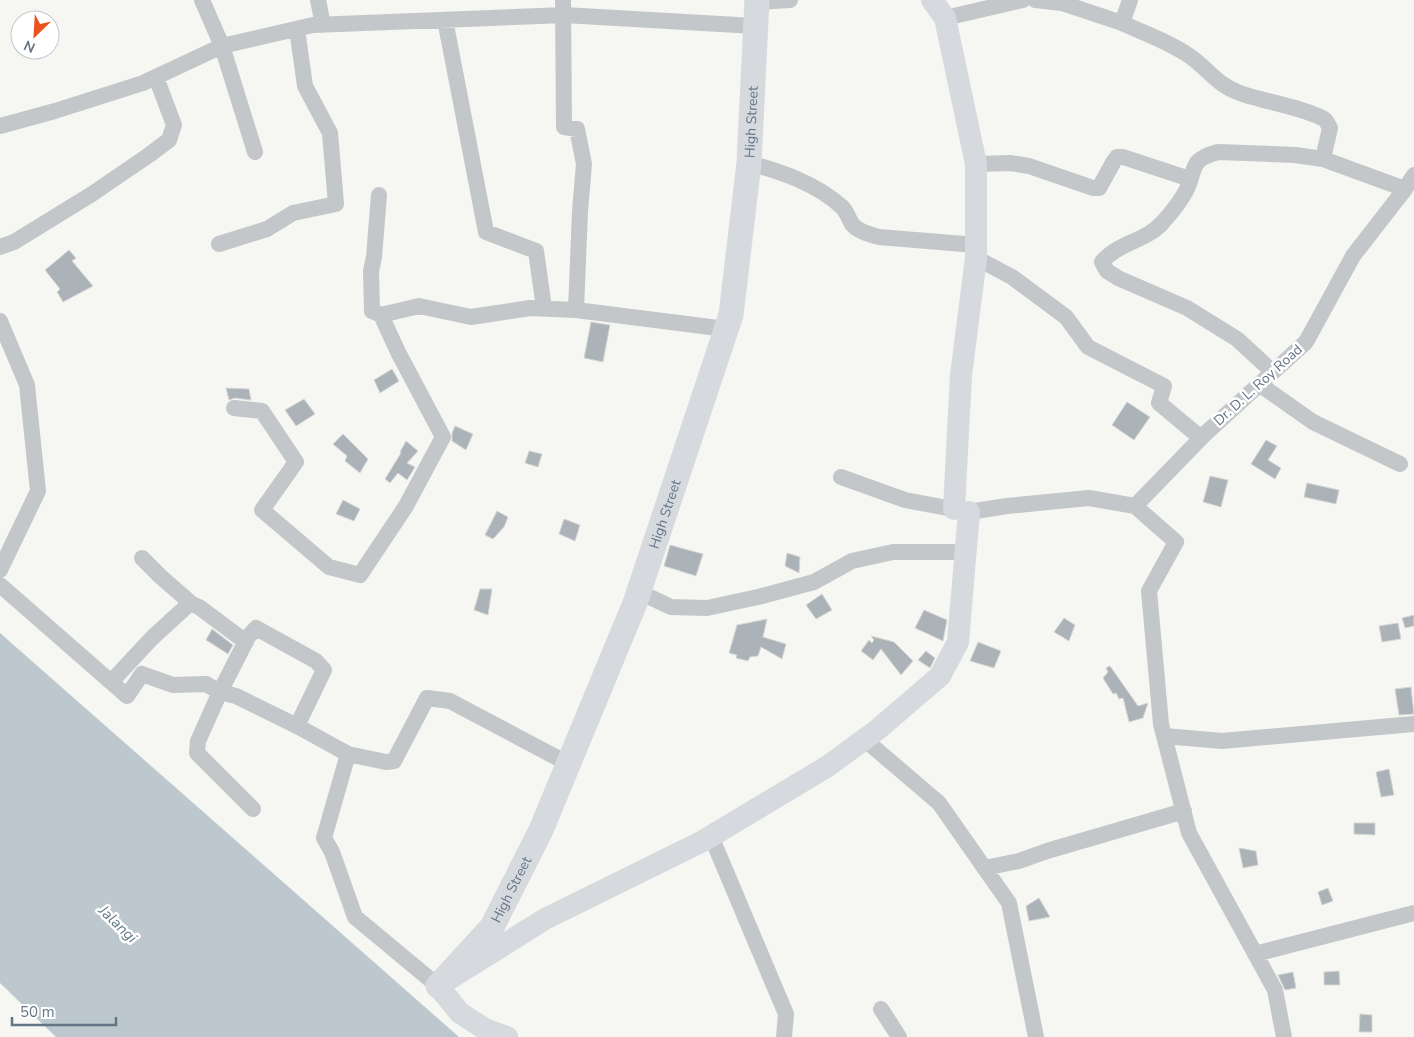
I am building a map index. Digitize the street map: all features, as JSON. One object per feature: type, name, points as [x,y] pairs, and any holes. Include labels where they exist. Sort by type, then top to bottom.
[{"type":"main road","name":"High Street","points":[[438,986],[492,927],[541,830],[639,592],[731,315],[749,163],[756,10]]},
{"type":"street","points":[[202,0],[222,46],[255,152]]},
{"type":"street","points":[[318,0],[322,25]]},
{"type":"street","points":[[0,126],[143,83],[222,46],[322,25],[564,7],[756,10],[790,0]]},
{"type":"street","points":[[438,986],[545,919],[711,836],[828,766],[864,739],[940,676],[958,642],[966,552],[962,511],[962,375],[976,251],[976,164],[945,18],[932,0]]},
{"type":"street","points":[[945,18],[1023,0]]},
{"type":"street","points":[[1036,0],[1062,3],[1122,23],[1172,44],[1193,58],[1217,81],[1237,92],[1262,101],[1309,113],[1326,120],[1330,128],[1323,159]]},
{"type":"street","points":[[1122,23],[1130,0]]},
{"type":"street","points":[[564,7],[564,127],[577,129],[584,164],[576,310]]},
{"type":"street","points":[[446,25],[486,232],[536,251],[544,308]]},
{"type":"street","points":[[219,244],[267,229],[293,213],[336,204],[330,133],[305,86],[297,29]]},
{"type":"street","points":[[0,247],[14,242],[92,194],[169,140],[174,125],[156,77]]},
{"type":"street","points":[[1273,372],[1237,339],[1186,308],[1118,278],[1107,271],[1102,262],[1108,254],[1161,225],[1178,205],[1187,188],[1196,162],[1205,155],[1218,152],[1295,155],[1323,159],[1410,182]]},
{"type":"street","points":[[976,164],[1030,166],[1093,188],[1099,188],[1117,157],[1123,157],[1190,179]]},
{"type":"street","points":[[749,163],[782,173],[818,190],[844,208],[854,226],[870,234],[879,237],[976,251],[1066,317],[1088,347],[1164,386],[1159,403],[1201,438]]},
{"type":"street","name":"Dr. D. L. Roy Road","points":[[1135,506],[1201,438],[1306,342],[1353,256],[1410,182]]},
{"type":"street","points":[[234,408],[262,411],[296,462],[262,510],[329,567],[360,575],[406,506],[443,437],[398,352],[381,315],[372,310],[371,271],[374,257],[379,195]]},
{"type":"street","points":[[381,315],[420,306],[471,317],[530,308],[544,308],[576,310],[726,329]]},
{"type":"street","points":[[0,321],[27,385],[38,491],[0,570]]},
{"type":"street","points":[[1259,384],[1313,422],[1400,464]]},
{"type":"street","points":[[841,477],[905,500],[962,511],[1089,498],[1135,506],[1176,542],[1150,591],[1164,736],[1189,833],[1274,990],[1284,1037]]},
{"type":"street","points":[[639,592],[671,607],[707,608],[814,582],[852,561],[893,552],[966,552]]},
{"type":"street","points":[[142,558],[192,604],[199,607],[246,642]]},
{"type":"street","points":[[0,585],[127,696],[142,674],[173,685],[206,684],[220,692],[236,696],[297,726],[348,754],[386,762],[394,760],[427,698],[450,701],[569,764]]},
{"type":"street","points":[[111,682],[184,607],[192,604]]},
{"type":"street","points":[[253,809],[197,753],[198,740],[220,692],[246,642],[256,628],[316,661],[324,670],[297,726]]},
{"type":"street","points":[[1164,736],[1222,741],[1414,724]]},
{"type":"street","points":[[864,739],[939,803],[1009,903],[1036,1037]]},
{"type":"street","points":[[348,754],[324,838],[332,852],[355,917],[438,986],[460,1013],[485,1029],[507,1037]]},
{"type":"street","points":[[984,868],[1019,861],[1048,850],[1184,811]]},
{"type":"street","points":[[711,836],[786,1014],[784,1037]]},
{"type":"street","points":[[1255,954],[1414,913]]},
{"type":"street","points":[[880,1009],[898,1037]]},
{"type":"water","name":"Jalangi","points":[[0,633],[459,1037],[56,1037],[0,983]]},
{"type":"building","points":[[69,250],[76,258],[72,261],[93,286],[63,302],[57,292],[60,289],[45,270]]},
{"type":"building","points":[[591,322],[610,325],[603,362],[584,358]]},
{"type":"building","points":[[392,369],[399,381],[380,393],[374,380]]},
{"type":"building","points":[[226,388],[249,389],[251,400],[235,398],[229,400]]},
{"type":"building","points":[[304,399],[315,414],[296,426],[285,410]]},
{"type":"building","points":[[1127,402],[1150,417],[1134,440],[1112,425]]},
{"type":"building","points":[[455,426],[473,434],[466,450],[452,441],[452,433]]},
{"type":"building","points":[[343,434],[368,459],[360,473],[345,461],[347,456],[333,444]]},
{"type":"building","points":[[1266,440],[1277,446],[1268,460],[1281,468],[1275,479],[1251,464]]},
{"type":"building","points":[[406,441],[418,451],[407,463],[415,467],[407,480],[398,473],[390,483],[385,479]]},
{"type":"building","points":[[529,451],[542,454],[538,467],[525,463]]},
{"type":"building","points":[[1210,476],[1228,480],[1221,507],[1203,502]]},
{"type":"building","points":[[1307,483],[1339,490],[1336,504],[1304,497]]},
{"type":"building","points":[[343,500],[360,509],[354,521],[336,514]]},
{"type":"building","points":[[497,511],[508,517],[504,527],[493,539],[485,535]]},
{"type":"building","points":[[564,519],[580,525],[575,541],[559,534]]},
{"type":"building","points":[[670,545],[703,554],[696,576],[664,566]]},
{"type":"building","points":[[787,553],[800,557],[799,573],[785,566]]},
{"type":"building","points":[[480,589],[492,589],[488,615],[474,610]]},
{"type":"building","points":[[822,594],[832,610],[816,619],[806,605]]},
{"type":"building","points":[[924,610],[947,620],[943,641],[915,628]]},
{"type":"building","points":[[1414,615],[1414,626],[1405,628],[1402,618]]},
{"type":"building","points":[[1064,618],[1075,625],[1069,641],[1054,632]]},
{"type":"building","points":[[767,619],[763,637],[786,644],[782,659],[761,647],[758,656],[750,657],[748,661],[736,658],[737,655],[729,653],[737,625]]},
{"type":"building","points":[[1398,623],[1401,639],[1382,642],[1379,626]]},
{"type":"building","points":[[212,629],[233,645],[228,654],[206,640]]},
{"type":"building","points":[[871,636],[894,642],[913,661],[901,675],[881,649],[873,660],[861,651],[869,640],[872,643],[874,640]]},
{"type":"building","points":[[978,642],[1001,651],[994,668],[970,661]]},
{"type":"building","points":[[926,651],[935,658],[930,668],[918,660]]},
{"type":"building","points":[[1110,666],[1138,706],[1148,703],[1143,718],[1129,722],[1123,698],[1119,699],[1116,693],[1113,694],[1103,678],[1108,672],[1106,668]]},
{"type":"building","points":[[1411,687],[1414,714],[1399,715],[1395,689]]},
{"type":"building","points":[[1389,769],[1394,795],[1381,797],[1376,772]]},
{"type":"building","points":[[1354,823],[1375,823],[1375,835],[1354,834]]},
{"type":"building","points":[[1239,848],[1256,851],[1258,865],[1243,868]]},
{"type":"building","points":[[1328,888],[1333,901],[1322,905],[1318,892]]},
{"type":"building","points":[[1039,898],[1050,917],[1029,921],[1026,906]]},
{"type":"building","points":[[1339,971],[1340,985],[1324,985],[1324,972]]},
{"type":"building","points":[[1293,972],[1296,988],[1285,990],[1278,975]]},
{"type":"building","points":[[1360,1014],[1372,1015],[1372,1032],[1359,1032]]}]
